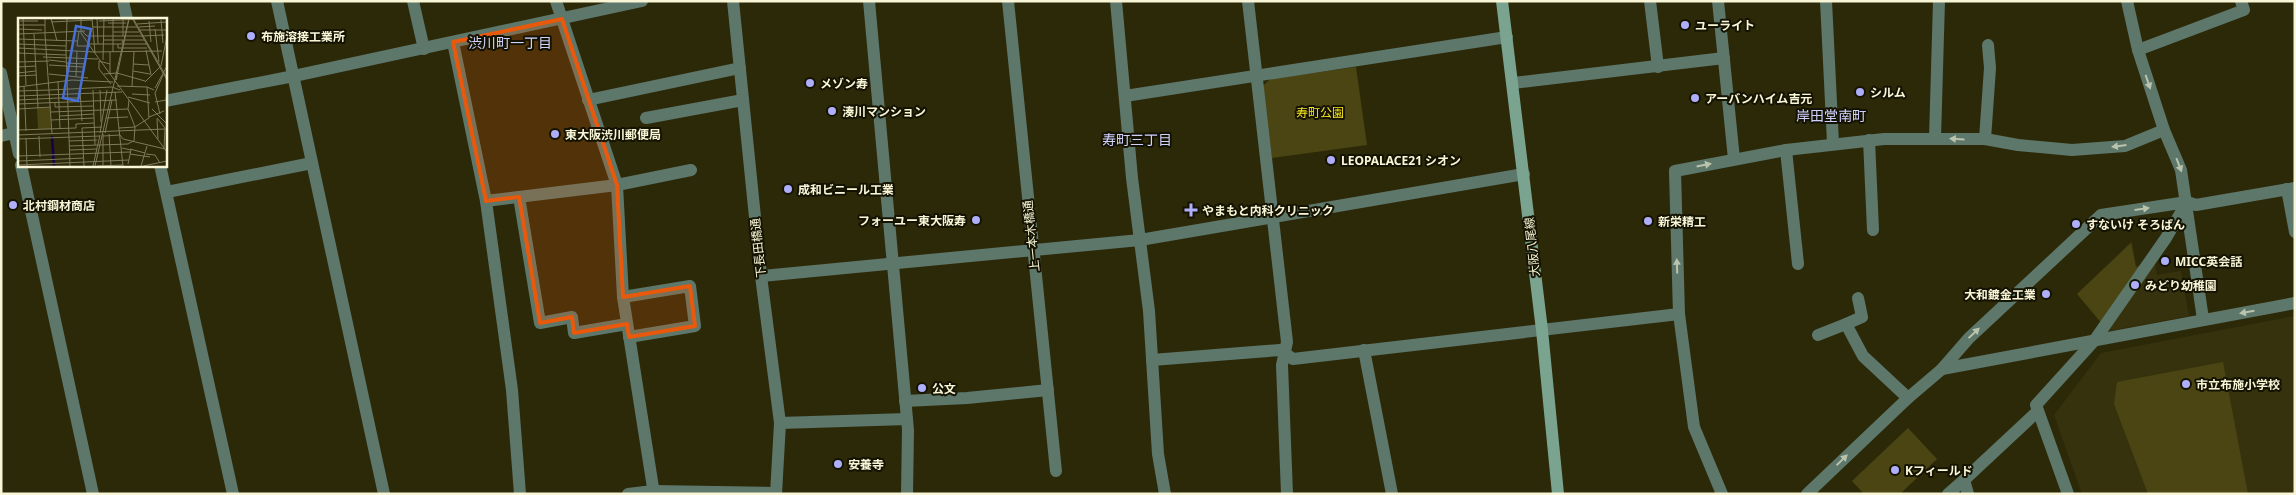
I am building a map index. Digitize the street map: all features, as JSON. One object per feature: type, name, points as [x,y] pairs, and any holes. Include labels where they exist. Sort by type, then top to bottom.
[{"type":"main road","name":"大阪八尾線","points":[[1502,1],[1542,330],[1558,494]]},
{"type":"street","points":[[123,1],[127,18]]},
{"type":"street","points":[[277,1],[382,493]]},
{"type":"street","points":[[413,1],[424,49]]},
{"type":"street","points":[[556,1],[617,185],[623,297],[654,492]]},
{"type":"street","points":[[166,101],[424,49],[642,1]]},
{"type":"street","name":"下長田橋通","points":[[733,1],[761,276],[780,423],[776,493]]},
{"type":"street","points":[[869,1],[907,419],[907,494]]},
{"type":"street","name":"上一本木橋通","points":[[1008,1],[1056,471]]},
{"type":"street","points":[[1116,1],[1152,360],[1158,454],[1165,494]]},
{"type":"street","points":[[1248,1],[1286,332],[1286,355],[1282,365],[1287,494]]},
{"type":"street","points":[[1650,1],[1658,66]]},
{"type":"street","points":[[1718,1],[1734,159]]},
{"type":"street","points":[[1826,1],[1833,144]]},
{"type":"street","points":[[1936,138],[1939,1]]},
{"type":"street","points":[[2126,1],[2138,50],[2164,130],[2181,170],[2204,319]]},
{"type":"street","points":[[2138,50],[2244,10],[2242,1]]},
{"type":"street","points":[[1125,96],[1507,37]]},
{"type":"street","points":[[453,42],[486,201],[512,390],[520,494]]},
{"type":"street","points":[[1985,139],[1990,68],[1988,44]]},
{"type":"street","points":[[1512,83],[1724,58]]},
{"type":"street","points":[[588,100],[740,68]]},
{"type":"street","points":[[1,73],[18,147]]},
{"type":"street","points":[[646,118],[743,100]]},
{"type":"street","points":[[1722,494],[1694,427],[1679,314],[1675,171],[1786,150],[1869,140],[1985,139],[2018,145],[2072,150],[2125,146],[2164,130]]},
{"type":"street","points":[[1,136],[16,133]]},
{"type":"street","points":[[1869,140],[1873,230]]},
{"type":"street","points":[[1786,150],[1798,264]]},
{"type":"street","points":[[167,192],[312,163]]},
{"type":"street","points":[[21,166],[93,494]]},
{"type":"street","points":[[160,166],[234,494]]},
{"type":"street","points":[[486,201],[617,185],[691,170]]},
{"type":"street","points":[[761,276],[1140,240],[1524,174]]},
{"type":"street","points":[[1807,494],[1908,398],[1942,369],[1968,338],[2101,215],[2187,202],[2196,205],[2291,189],[2295,232]]},
{"type":"street","points":[[519,197],[540,323],[572,317],[574,333],[627,324]]},
{"type":"street","points":[[2068,494],[2036,405],[2094,341],[2166,238],[2187,202]]},
{"type":"street","points":[[623,297],[690,286],[695,326],[629,337]]},
{"type":"street","points":[[1818,335],[1862,317],[1858,298]]},
{"type":"street","points":[[1942,369],[2295,303]]},
{"type":"street","points":[[1152,360],[1280,350],[1293,358],[1679,314]]},
{"type":"street","points":[[1846,324],[1863,356],[1908,398]]},
{"type":"street","points":[[1364,350],[1392,494]]},
{"type":"street","points":[[905,401],[967,398],[1048,390]]},
{"type":"street","points":[[1948,494],[2038,411]]},
{"type":"street","points":[[780,423],[907,419]]},
{"type":"street","points":[[1964,480],[1968,494]]},
{"type":"street","points":[[628,494],[654,492],[776,493]]},
{"type":"highlighted area","points":[[562,19],[617,185],[623,297],[690,286],[695,326],[629,337],[627,324],[574,333],[572,317],[540,323],[519,197],[486,201],[453,42]]},
{"type":"shaded area","name":"みどり幼稚園","points":[[2132,241],[2136,266],[2155,263],[2157,275],[2181,271],[2189,316],[2108,331],[2077,294]]},
{"type":"shaded area","name":"市立布施小学校","points":[[2294,316],[2295,494],[2082,494],[2054,415],[2101,353]]},
{"type":"green space","name":"寿町公園","points":[[1356,67],[1367,145],[1272,158],[1262,87],[1270,79]]},
{"type":"green space","points":[[2131,243],[2136,267],[2146,265],[2104,326],[2077,294]]},
{"type":"green space","points":[[2223,362],[2248,494],[2148,494],[2114,404],[2117,382]]},
{"type":"green space","name":"Kフィールド","points":[[1908,428],[1937,459],[1900,494],[1864,494],[1852,481]]},
{"type":"place","name":"ユーライト","points":[[1685,25]]},
{"type":"place","name":"布施溶接工業所","points":[[251,36]]},
{"type":"place","name":"メゾン寿","points":[[810,83]]},
{"type":"place","name":"シルム","points":[[1860,92]]},
{"type":"place","name":"アーバンハイム吉元","points":[[1695,98]]},
{"type":"place","name":"湊川マンション","points":[[832,111]]},
{"type":"place","name":"東大阪渋川郵便局","points":[[555,134]]},
{"type":"place","name":"LEOPALACE21 シオン","points":[[1331,160]]},
{"type":"place","name":"成和ビニール工業","points":[[788,189]]},
{"type":"place","name":"北村鋼材商店","points":[[13,205]]},
{"type":"place","name":"やまもと内科クリニック","points":[[1191,210]]},
{"type":"place","name":"フォーユー東大阪寿","points":[[976,220]]},
{"type":"place","name":"新栄精工","points":[[1648,221]]},
{"type":"place","name":"すないけ そろばん","points":[[2076,224]]},
{"type":"place","name":"MICC英会話","points":[[2165,261]]},
{"type":"place","name":"みどり幼稚園","points":[[2135,285]]},
{"type":"place","name":"大和鍍金工業","points":[[2046,294]]},
{"type":"place","name":"市立布施小学校","points":[[2186,384]]},
{"type":"place","name":"公文","points":[[922,388]]},
{"type":"place","name":"安養寺","points":[[838,464]]},
{"type":"place","name":"Kフィールド","points":[[1895,470]]},
{"type":"district","name":"渋川町一丁目","points":[[510,42]]},
{"type":"district","name":"岸田堂南町","points":[[1831,115]]},
{"type":"district","name":"寿町三丁目","points":[[1137,139]]}]
